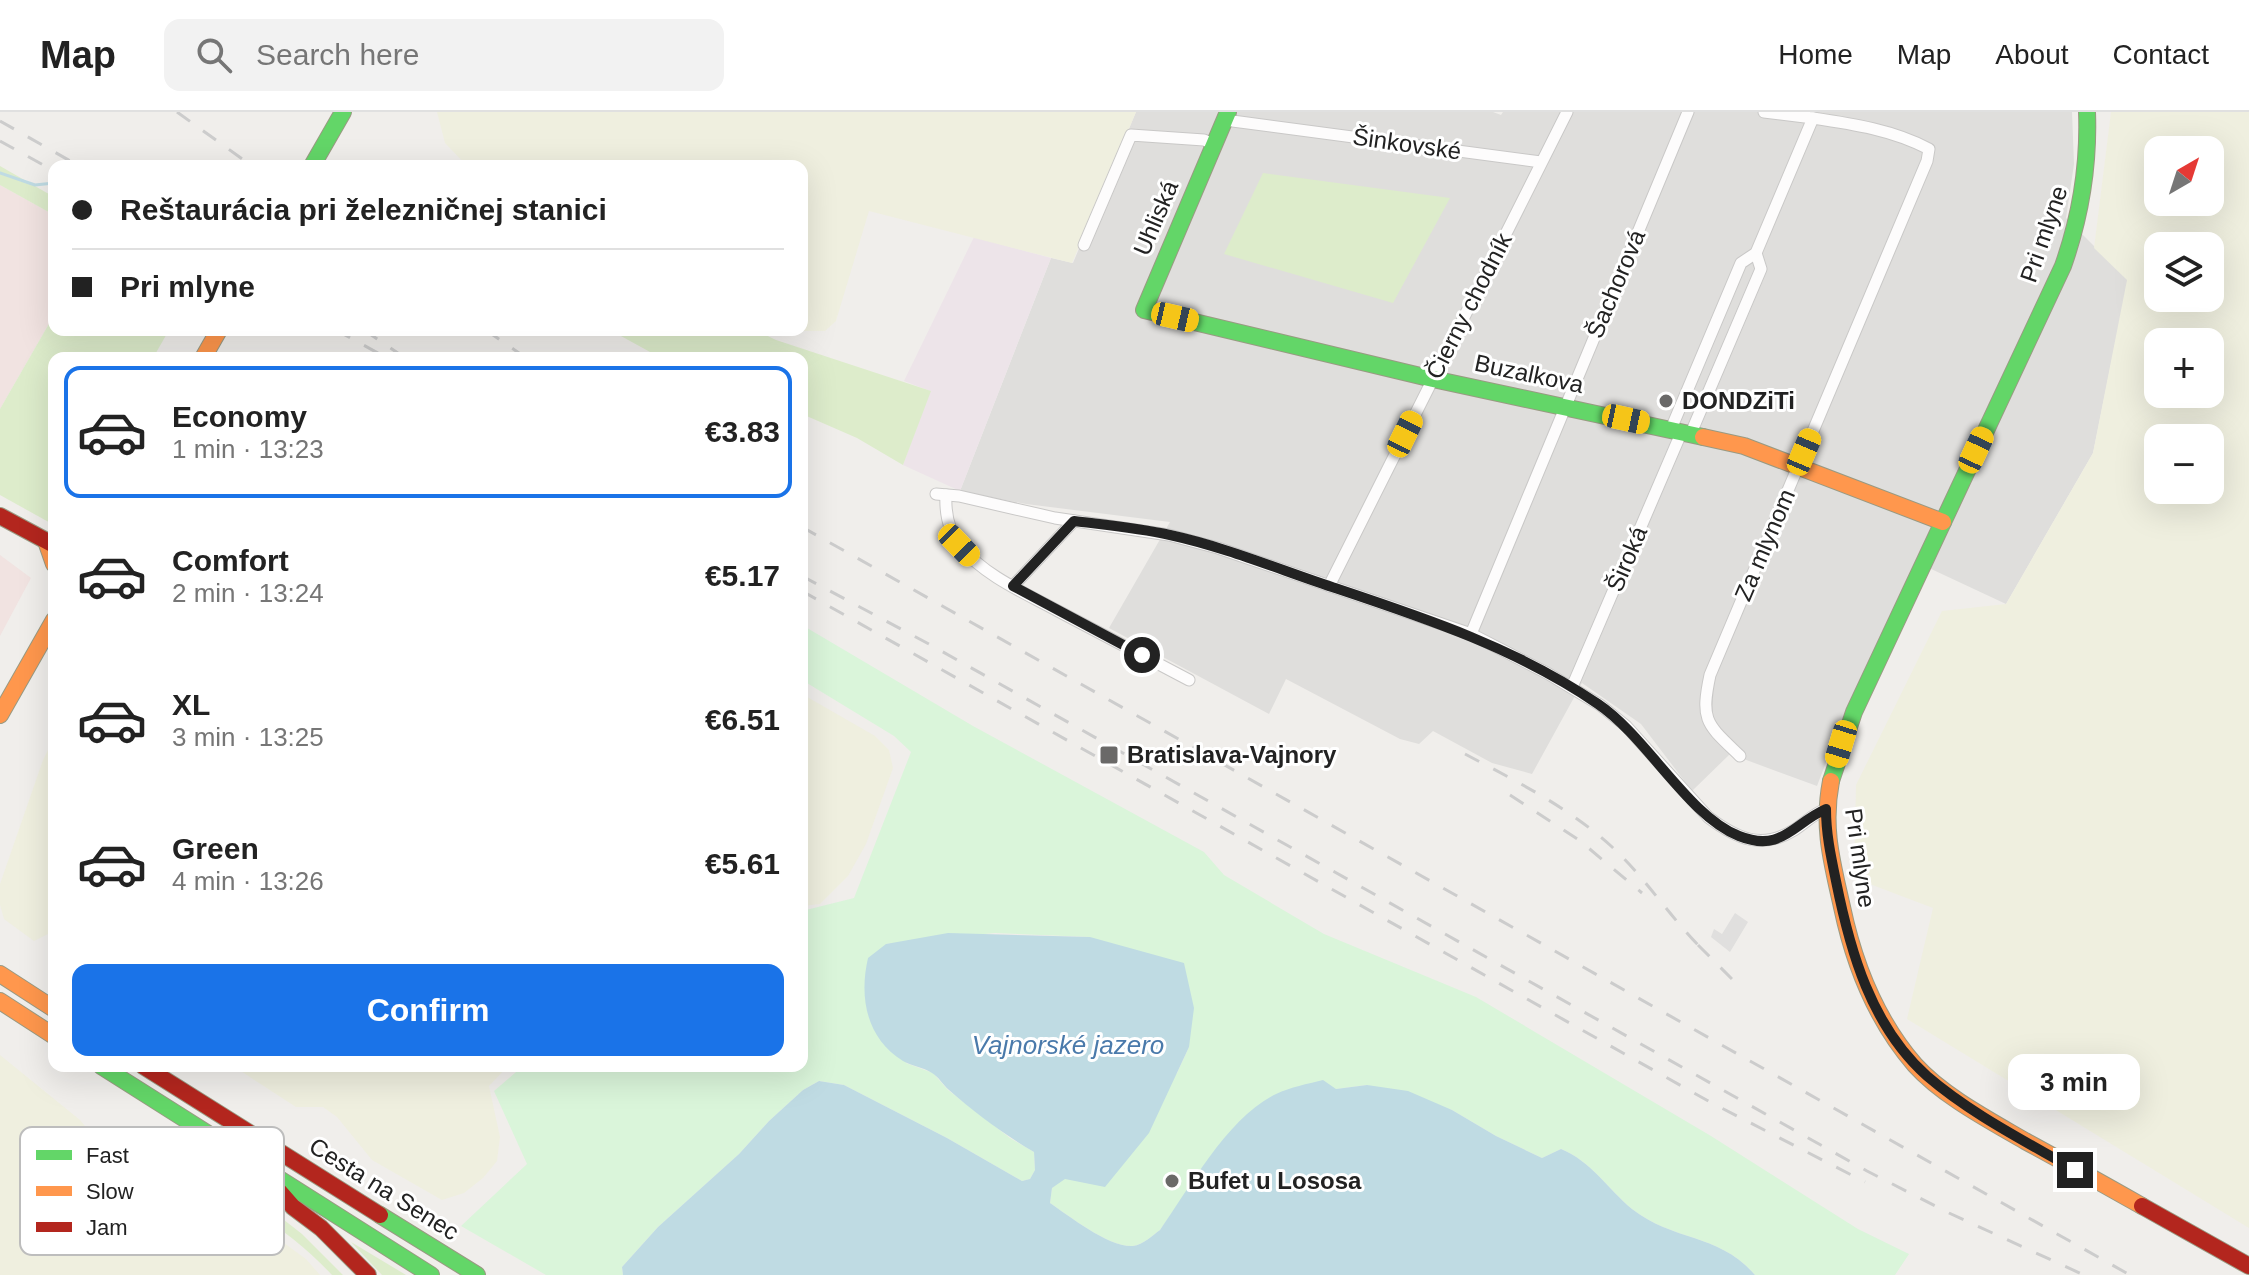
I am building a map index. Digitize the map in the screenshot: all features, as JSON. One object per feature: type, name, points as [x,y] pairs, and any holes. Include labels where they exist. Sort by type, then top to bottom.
[{"type":"main road","points":[[315,160],[343,112]]},
{"type":"main road","name":"Pri mlyne","points":[[2087,112],[2088,173],[2076,231],[2063,266],[1912,584],[1841,744],[1826,809],[1827,838],[1851,949],[1878,1012],[1916,1066],[1959,1101],[1992,1122],[2249,1266]]},
{"type":"main road","name":"Uhliská","points":[[1144,310],[1226,116]]},
{"type":"main road","name":"Buzalkova","points":[[1144,310],[1433,379],[1744,446],[1943,522]]},
{"type":"main road","points":[[0,516],[48,540]]},
{"type":"main road","points":[[0,715],[48,631]]},
{"type":"main road","points":[[0,974],[48,1005]]},
{"type":"main road","points":[[0,1001],[48,1032]]},
{"type":"main road","name":"Cesta na Senec","points":[[110,1072],[196,1127]]},
{"type":"main road","name":"Cesta na Senec","points":[[153,1072],[240,1127]]},
{"type":"main road","name":"Cesta na Senec","points":[[284,1154],[477,1275]]},
{"type":"main road","name":"Cesta na Senec","points":[[284,1183],[431,1275]]},
{"type":"main road","points":[[284,1197],[368,1275]]},
{"type":"street","name":"Čierny chodník","points":[[1329,586],[1567,112]]},
{"type":"street","name":"Šachorová","points":[[1471,634],[1688,112]]},
{"type":"street","points":[[1764,112],[1813,118]]},
{"type":"street","name":"Šinkovské","points":[[1226,116],[1541,162]]},
{"type":"street","name":"Za mlynom","points":[[1740,756],[1707,722],[1704,703],[1710,675],[1927,161],[1929,149],[1910,139],[1859,124],[1813,118]]},
{"type":"street","name":"Široká","points":[[1682,431],[1741,263],[1756,253],[1813,118]]},
{"type":"street","points":[[1084,245],[1131,135],[1204,140],[1213,144]]},
{"type":"street","name":"Široká","points":[[1572,687],[1682,431],[1761,269],[1756,253]]},
{"type":"street","points":[[1189,680],[1013,586],[975,561],[959,545],[951,531],[941,494],[1074,521],[1169,535],[1218,548],[1471,634],[1600,705],[1626,726],[1708,817],[1734,834],[1765,842],[1779,839],[1826,809]]},
{"type":"street","points":[[1013,586],[1074,521]]},
{"type":"shaded area","points":[[1136,112],[1493,112],[1501,115],[1503,112],[2072,112],[2074,164],[2066,218],[2128,280],[2093,453],[2006,604],[1929,568],[1847,707],[1817,786],[1730,754],[1692,791],[1641,724],[1582,683],[1532,774],[1492,763],[1433,731],[1419,744],[1400,739],[1286,679],[1269,714],[1109,628],[1170,522],[1026,504],[960,491],[1051,258],[1073,263]]},
{"type":"shaded area","points":[[0,185],[48,212],[48,325],[0,409]]},
{"type":"shaded area","points":[[974,237],[1051,258],[960,491],[903,465],[930,391],[904,381]]},
{"type":"shaded area","points":[[0,555],[31,578],[0,636]]},
{"type":"shaded area","points":[[1735,913],[1748,922],[1730,952],[1711,937],[1714,929],[1722,934]]},
{"type":"green space","points":[[437,112],[1136,112],[1072,263],[869,211],[836,321],[825,331],[808,331],[808,160],[461,160],[445,143]]},
{"type":"green space","points":[[2111,112],[2249,112],[2249,1228],[1907,1019],[1933,908],[1854,878],[1856,785],[1942,611],[2006,604],[2093,453],[2127,280],[2094,248]]},
{"type":"green space","points":[[0,166],[48,194],[48,212],[0,185]]},
{"type":"green space","points":[[1263,173],[1450,198],[1393,303],[1224,254]]},
{"type":"green space","points":[[48,325],[48,336],[166,336],[156,352],[48,352],[48,522],[0,495],[0,409]]},
{"type":"green space","points":[[621,336],[768,336],[931,391],[903,465],[857,438],[808,417],[808,352],[650,352]]},
{"type":"green space","points":[[808,629],[973,726],[1204,852],[1224,875],[1324,934],[1476,997],[1711,1136],[1858,1229],[1909,1254],[1895,1275],[1755,1275],[1741,1261],[1711,1244],[1648,1220],[1572,1154],[1561,1149],[1542,1158],[1452,1110],[1367,1085],[1336,1089],[1213,1154],[1160,1230],[1137,1245],[1113,1242],[1050,1203],[1052,1188],[1177,1073],[1189,1047],[1090,937],[995,933],[886,944],[906,1063],[933,1073],[948,1090],[1010,1138],[1034,1152],[1035,1170],[1030,1179],[1022,1181],[844,1085],[819,1081],[803,1090],[739,1154],[658,1227],[622,1267],[623,1275],[546,1275],[461,1226],[527,1164],[494,1091],[516,1072],[808,1072],[808,910],[854,898],[911,752],[894,736],[808,684]]},
{"type":"green space","points":[[808,697],[875,736],[889,750],[893,768],[866,844],[848,876],[820,904],[808,905]]},
{"type":"green space","points":[[48,750],[48,934],[34,941],[4,919],[0,884]]},
{"type":"green space","points":[[0,1055],[86,1127],[20,1127],[20,1255],[284,1255],[284,1243],[306,1259],[320,1275],[0,1275]]},
{"type":"green space","points":[[242,1072],[502,1072],[489,1086],[500,1137],[497,1161],[483,1178],[464,1193],[442,1200],[372,1160],[337,1117],[323,1107],[296,1107]]},
{"type":"green space","points":[[284,1220],[343,1275],[332,1275],[284,1232]]},
{"type":"green space","points":[[351,1242],[406,1275],[382,1275]]},
{"type":"water","name":"Vajnorské jazero","points":[[948,933],[1090,937],[1184,963],[1194,1008],[1189,1047],[1149,1133],[1105,1187],[1065,1179],[1052,1188],[1050,1203],[1113,1242],[1137,1245],[1160,1230],[1211,1154],[1258,1105],[1276,1094],[1323,1080],[1336,1089],[1367,1085],[1408,1091],[1452,1110],[1542,1158],[1561,1149],[1581,1161],[1648,1220],[1711,1244],[1741,1261],[1755,1275],[623,1275],[622,1267],[658,1227],[739,1154],[803,1090],[819,1081],[844,1085],[1022,1181],[1030,1179],[1035,1170],[1034,1152],[980,1115],[934,1075],[891,1052],[873,1029],[868,1016],[864,987],[868,958],[886,944]]},
{"type":"waterway","points":[[0,173],[35,185],[48,184]]},
{"type":"railway","points":[[177,112],[244,160]]},
{"type":"railway","points":[[0,121],[68,160]]},
{"type":"railway","points":[[0,141],[48,168]]},
{"type":"railway","points":[[347,336],[376,352]]},
{"type":"railway","points":[[373,336],[396,352]]},
{"type":"railway","points":[[495,336],[517,352]]},
{"type":"railway","points":[[808,530],[2130,1275]]},
{"type":"railway","points":[[808,579],[1867,1171],[1949,1213],[2084,1275]]},
{"type":"railway","points":[[808,594],[1710,1102],[1865,1182]]},
{"type":"railway","points":[[1465,754],[1541,796],[1611,846],[1705,952]]},
{"type":"railway","points":[[1510,795],[1579,840],[1642,893]]},
{"type":"railway","points":[[1698,945],[1732,979]]},
{"type":"traffic: fast","points":[[315,160],[343,112]]},
{"type":"traffic: fast","points":[[1228,112],[1144,310],[1433,379],[1703,437]]},
{"type":"traffic: fast","points":[[1831,781],[1854,712],[2063,266],[2075,228],[2082,190],[2087,152],[2087,112]]},
{"type":"traffic: fast","points":[[110,1072],[197,1127]]},
{"type":"traffic: fast","points":[[284,1182],[431,1275]]},
{"type":"traffic: fast","points":[[380,1215],[477,1275]]},
{"type":"traffic: slow","points":[[206,352],[216,336]]},
{"type":"traffic: slow","points":[[1703,437],[1744,446],[1943,522]]},
{"type":"traffic: slow","points":[[46,541],[48,547]]},
{"type":"traffic: slow","points":[[0,715],[48,631]]},
{"type":"traffic: slow","points":[[1831,781],[1828,798],[1829,845],[1847,928],[1868,990],[1901,1048],[1926,1076],[1967,1107],[2142,1206]]},
{"type":"traffic: slow","points":[[0,974],[48,1005]]},
{"type":"traffic: slow","points":[[0,1001],[48,1032]]},
{"type":"traffic: jam","points":[[0,516],[48,542]]},
{"type":"traffic: jam","points":[[153,1072],[240,1127]]},
{"type":"traffic: jam","points":[[284,1155],[380,1215]]},
{"type":"traffic: jam","points":[[284,1197],[368,1275]]},
{"type":"traffic: jam","points":[[2142,1206],[2249,1266]]},
{"type":"place","name":"DONDZiTi","points":[[1666,401]]},
{"type":"place","name":"Bratislava-Vajnory","points":[[1109,755]]},
{"type":"place","name":"Bufet u Lososa","points":[[1172,1181]]},
{"type":"route","points":[[1142,655],[1013,586],[1074,521],[1169,535],[1218,548],[1471,634],[1547,673],[1600,705],[1626,726],[1708,817],[1734,834],[1765,842],[1779,839],[1826,809],[1827,838],[1851,949],[1870,997],[1888,1029],[1916,1066],[1959,1101],[2075,1170]]}]
